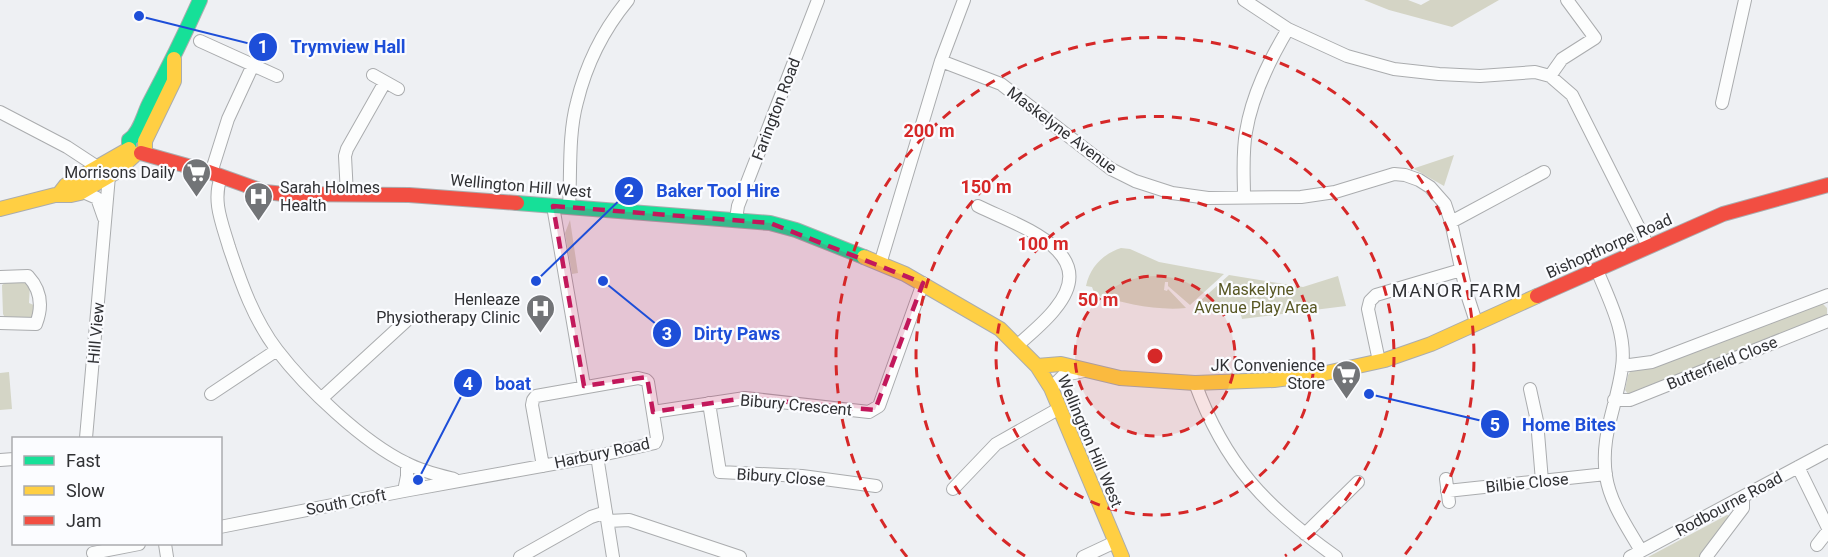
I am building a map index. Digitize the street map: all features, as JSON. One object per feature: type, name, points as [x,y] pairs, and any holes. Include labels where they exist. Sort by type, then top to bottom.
[{"type":"street","points":[[0,209],[20,206],[59,194],[72,195],[81,191],[139,146],[157,90],[174,59],[200,0]]},
{"type":"street","name":"Farington Road","points":[[736,219],[738,206],[819,0]]},
{"type":"street","points":[[880,264],[941,61],[964,0]]},
{"type":"street","points":[[1244,0],[1288,29],[1347,56],[1394,69],[1480,76],[1535,72],[1550,76],[1572,95],[1648,246]]},
{"type":"street","points":[[1550,76],[1562,59],[1595,38],[1567,0]]},
{"type":"street","points":[[1722,103],[1745,0]]},
{"type":"street","points":[[569,207],[571,150],[576,103],[594,51],[623,2]]},
{"type":"street","points":[[1244,198],[1246,132],[1253,103],[1268,64],[1288,29]]},
{"type":"street","points":[[200,41],[277,76]]},
{"type":"street","name":"Maskelyne Avenue","points":[[941,61],[1001,84],[1098,160],[1135,181],[1172,193],[1195,197],[1316,196],[1389,175],[1399,174],[1419,180],[1430,188],[1444,204],[1451,222],[1461,270],[1476,322]]},
{"type":"street","points":[[253,65],[228,119],[216,175],[216,194],[218,212],[239,277],[258,320],[277,350],[322,398],[364,436],[406,464],[460,481]]},
{"type":"street","points":[[373,75],[398,89]]},
{"type":"street","points":[[347,195],[345,156],[347,149],[385,82]]},
{"type":"street","points":[[0,112],[67,147],[104,172]]},
{"type":"street","name":"Wellington Hill West","points":[[139,146],[265,192],[409,195],[736,219],[796,230],[880,264],[923,283],[1000,329],[1037,366],[1060,408],[1122,557]]},
{"type":"street","points":[[59,194],[66,185],[104,172]]},
{"type":"street","name":"Hill View","points":[[86,437],[106,228],[104,172]]},
{"type":"street","points":[[1451,222],[1544,172]]},
{"type":"street","name":"Bishopthorpe Road","points":[[1037,366],[1061,364],[1120,378],[1195,383],[1274,380],[1326,373],[1379,361],[1431,344],[1723,214],[1828,185]]},
{"type":"street","name":"Hill View","points":[[81,191],[97,198],[106,228]]},
{"type":"street","points":[[984,205],[1054,246],[1068,264],[1069,282],[1064,297],[1055,310],[1018,345]]},
{"type":"street","points":[[553,206],[584,386]]},
{"type":"street","points":[[1379,361],[1368,309],[1370,301],[1376,295],[1461,270]]},
{"type":"street","points":[[1597,270],[1619,326],[1622,366],[1605,436],[1606,474],[1614,502],[1635,554]]},
{"type":"street","points":[[0,277],[28,276],[40,294],[36,324],[0,323]]},
{"type":"street","name":"Bibury Crescent","points":[[653,412],[746,398],[874,410],[879,406],[923,283]]},
{"type":"street","name":"Butterfield Close","points":[[1622,366],[1652,363],[1828,295]]},
{"type":"street","points":[[322,398],[406,321]]},
{"type":"street","name":"Butterfield Close","points":[[1614,400],[1629,400],[1828,321]]},
{"type":"street","points":[[211,394],[277,350]]},
{"type":"street","name":"Bishopthorpe Road","points":[[1051,388],[1064,375],[1088,371]]},
{"type":"street","name":"Harbury Road","points":[[638,378],[648,382],[653,412],[657,438],[655,443],[543,466],[533,400],[536,396],[638,378]]},
{"type":"street","points":[[1195,383],[1207,417],[1234,463],[1264,498],[1305,534],[1336,557]]},
{"type":"street","points":[[1530,389],[1537,421],[1542,481]]},
{"type":"street","name":"Bibury Close","points":[[709,403],[720,472],[802,476],[876,486]]},
{"type":"street","points":[[953,489],[996,444],[1060,408]]},
{"type":"street","name":"Rodbourne Road","points":[[1635,554],[1828,451]]},
{"type":"street","points":[[597,456],[613,557]]},
{"type":"street","points":[[404,491],[407,476],[406,464]]},
{"type":"street","name":"South Croft","points":[[222,527],[543,466]]},
{"type":"street","points":[[1798,467],[1828,530],[1817,545]]},
{"type":"street","name":"Bilbie Close","points":[[1447,491],[1606,474]]},
{"type":"street","points":[[1305,534],[1358,482]]},
{"type":"street","points":[[1707,557],[1743,508],[1743,497]]},
{"type":"street","points":[[519,557],[591,517],[607,516],[629,520],[740,557]]},
{"type":"street","points":[[1083,557],[1115,542]]},
{"type":"street","points":[[92,551],[127,545]]},
{"type":"highlighted area","points":[[553,206],[770,223],[923,283],[875,410],[745,398],[653,412],[647,377],[584,386]]},
{"type":"green space","points":[[1454,155],[1444,186],[1414,169],[1415,168]]},
{"type":"green space","points":[[570,220],[578,273],[572,274],[565,233]]},
{"type":"green space","points":[[1121,248],[1130,249],[1159,262],[1224,274],[1190,305],[1168,286],[1168,282],[1165,282],[1164,290],[1168,289],[1186,308],[1152,307],[1095,295],[1092,287],[1086,286],[1094,267],[1108,254]]},
{"type":"green space","name":"Maskelyne Avenue Play Area","points":[[1229,275],[1303,287],[1338,276],[1346,306],[1242,319],[1240,311],[1192,314],[1199,302]]},
{"type":"green space","points":[[23,281],[30,285],[29,303],[36,306],[34,320],[5,318],[2,285]]},
{"type":"green space","points":[[1822,303],[1827,308],[1827,317],[1632,395],[1625,390],[1628,375],[1632,369]]},
{"type":"green space","points":[[9,372],[12,409],[0,410],[0,373]]},
{"type":"green space","points":[[1727,515],[1731,516],[1701,557],[1648,557]]},
{"type":"shaded area","points":[[1364,0],[1408,0],[1421,5],[1430,0],[1499,0],[1452,27],[1389,10]]},
{"type":"traffic: fast","points":[[129,149],[129,140],[139,129],[200,0]]},
{"type":"traffic: fast","points":[[517,203],[770,223],[796,230],[864,257]]},
{"type":"traffic: slow","points":[[0,209],[55,195],[80,193],[116,172],[136,154],[141,153],[145,149],[145,141],[174,81],[174,59]]},
{"type":"traffic: slow","points":[[59,194],[66,185],[129,149]]},
{"type":"traffic: slow","points":[[864,257],[905,274],[1000,329],[1037,366],[1051,388],[1122,557]]},
{"type":"traffic: slow","points":[[1037,366],[1061,364],[1120,378],[1195,383],[1274,380],[1326,373],[1385,360],[1431,344],[1537,296]]},
{"type":"traffic: jam","points":[[141,153],[209,172],[265,192],[409,195],[517,203]]},
{"type":"traffic: jam","points":[[1537,296],[1723,214],[1828,185]]},
{"type":"place","name":"Trymview Hall","points":[[139,16]]},
{"type":"place","name":"Morrisons Daily","points":[[196,198]]},
{"type":"place","name":"Sarah Holmes Health","points":[[259,222]]},
{"type":"place","name":"Baker Tool Hire","points":[[536,281]]},
{"type":"place","name":"Dirty Paws","points":[[603,281]]},
{"type":"place","name":"Henleaze Physiotherapy Clinic","points":[[541,334]]},
{"type":"place","name":"Home Bites","points":[[1369,394]]},
{"type":"place","name":"JK Convenience Store","points":[[1346,400]]},
{"type":"place","name":"boat","points":[[418,480]]},
{"type":"district","name":"MANOR FARM","points":[[1457,290]]}]
